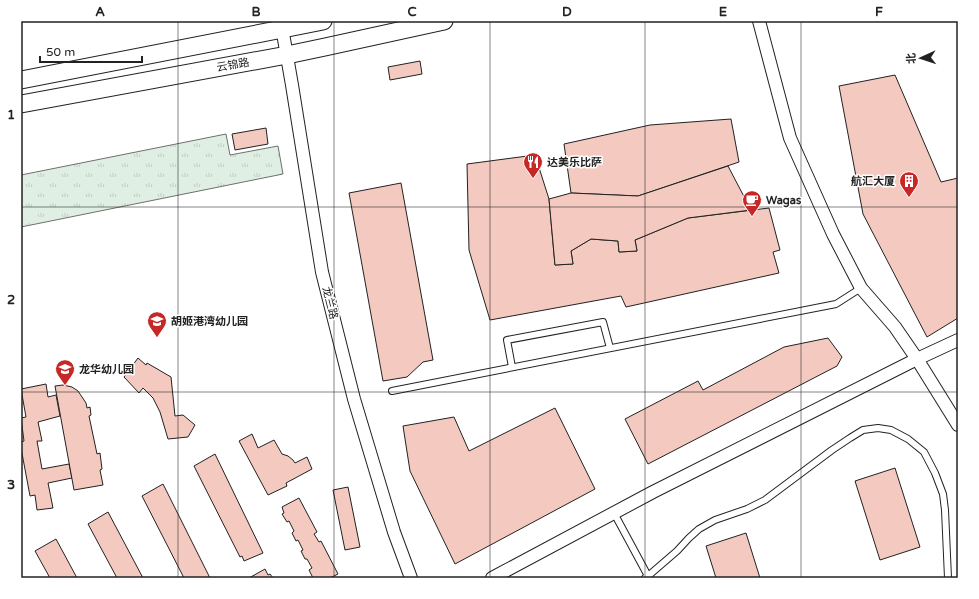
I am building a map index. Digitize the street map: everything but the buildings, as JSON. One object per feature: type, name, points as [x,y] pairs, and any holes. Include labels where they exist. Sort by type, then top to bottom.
[{"type":"main road","points":[[21,80],[281,25],[323,21]]},
{"type":"main road","name":"云锦路","points":[[21,104],[287,55],[444,21]]},
{"type":"street","points":[[759,21],[790,138],[833,234],[861,288],[895,327],[958,425]]},
{"type":"street","name":"龙兰路","points":[[281,25],[322,272],[354,400],[394,532],[411,578]]},
{"type":"street","points":[[492,578],[660,488],[958,340]]},
{"type":"lane","points":[[392,391],[836,304],[861,288]]},
{"type":"lane","points":[[512,367],[507,340],[603,322],[610,348]]},
{"type":"lane","points":[[614,513],[646,577],[677,551],[699,529],[715,520],[747,509],[764,500],[832,450],[863,430],[878,428],[891,430],[908,439],[924,452],[935,473],[943,494],[945,510],[948,578]]},
{"type":"green space","points":[[226,134],[230,155],[278,146],[283,174],[21,227],[21,175]]},
{"type":"place","name":"达美乐比萨","points":[[533,179]]},
{"type":"place","name":"航汇大厦","points":[[909,198]]},
{"type":"place","name":"Wagas","points":[[752,217]]},
{"type":"place","name":"胡姬港湾幼儿园","points":[[157,338]]},
{"type":"place","name":"龙华幼儿园","points":[[65,386]]}]
